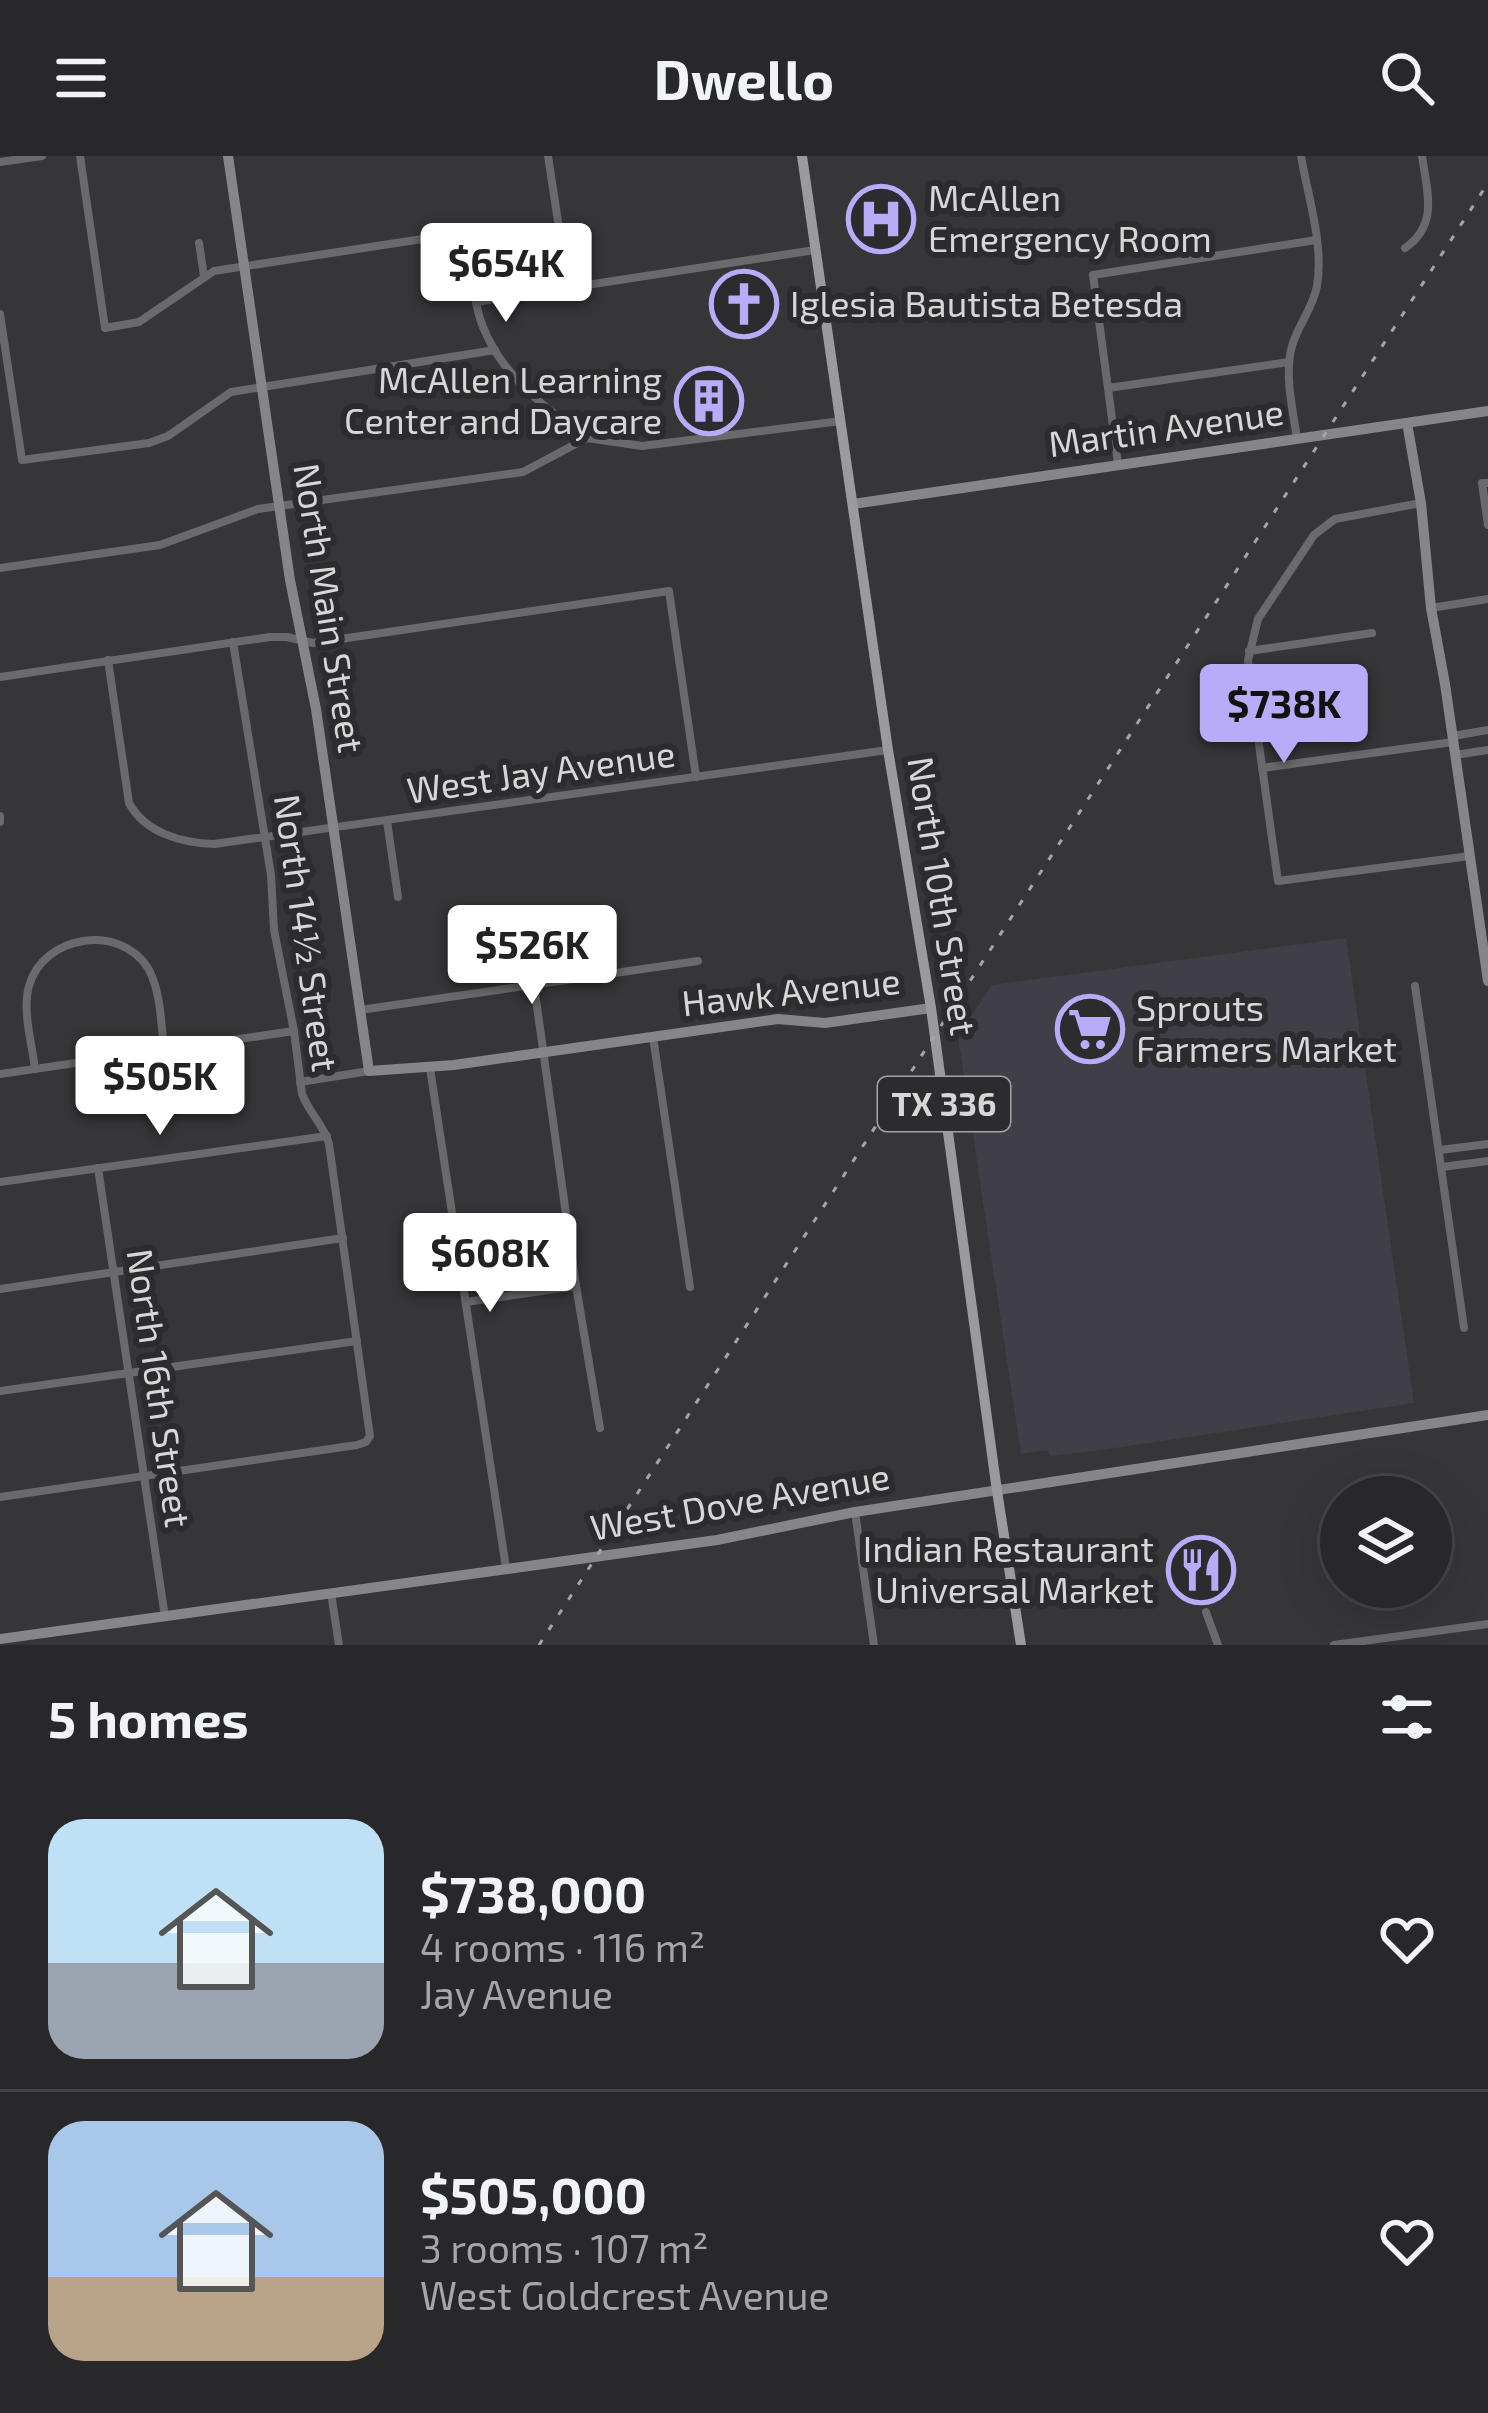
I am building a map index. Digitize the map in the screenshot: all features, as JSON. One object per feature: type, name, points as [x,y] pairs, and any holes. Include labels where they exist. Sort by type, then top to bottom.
[{"type":"main road","name":"North 10th Street","points":[[802,156],[888,750],[931,1008],[1021,1645]]},
{"type":"street","points":[[0,162],[42,156]]},
{"type":"street","points":[[80,156],[105,328],[139,322],[214,271],[442,236],[452,238],[467,256],[482,327],[516,381],[587,438],[642,446],[841,421]]},
{"type":"street","name":"North Main Street","points":[[228,156],[369,1071]]},
{"type":"street","points":[[548,156],[568,287]]},
{"type":"street","points":[[1297,439],[1289,362],[1292,343],[1318,282],[1316,240],[1301,156]]},
{"type":"street","points":[[1405,248],[1422,234],[1428,221],[1422,156]]},
{"type":"street","points":[[1118,464],[1093,274],[1316,240]]},
{"type":"street","points":[[199,243],[204,276]]},
{"type":"street","points":[[476,302],[814,250]]},
{"type":"street","points":[[0,314],[22,460],[149,443],[168,436],[232,392],[495,350]]},
{"type":"street","points":[[1108,388],[1289,362]]},
{"type":"street","name":"Martin Avenue","points":[[853,504],[1488,411]]},
{"type":"street","points":[[1407,423],[1488,981]]},
{"type":"street","points":[[0,568],[160,545],[249,511],[523,472],[587,438]]},
{"type":"street","points":[[1485,483],[1488,525]]},
{"type":"street","points":[[1421,503],[1335,519],[1314,535],[1258,619],[1249,651],[1249,673],[1262,768],[1278,881],[1470,856]]},
{"type":"street","points":[[0,677],[232,642],[287,637],[313,643],[669,591],[696,777]]},
{"type":"street","points":[[1431,608],[1488,599]]},
{"type":"street","points":[[1249,651],[1372,633]]},
{"type":"street","name":"North 14½ Street","points":[[143,1478],[369,1440],[327,1136],[306,1104],[301,1082],[232,642]]},
{"type":"street","name":"West Jay Avenue","points":[[108,660],[132,810],[154,829],[201,844],[888,750]]},
{"type":"street","points":[[1262,768],[1454,744],[1488,730]]},
{"type":"street","points":[[1454,744],[1488,750]]},
{"type":"street","points":[[387,821],[398,897]]},
{"type":"street","points":[[35,1069],[29,986],[44,958],[76,943],[115,943],[127,947],[145,964],[156,991],[164,1050]]},
{"type":"street","points":[[360,1010],[698,961]]},
{"type":"street","points":[[534,985],[599,1428]]},
{"type":"street","points":[[1415,986],[1464,1328]]},
{"type":"street","name":"Hawk Avenue","points":[[301,1082],[778,1019],[825,1023],[931,1008]]},
{"type":"street","points":[[0,1074],[294,1031]]},
{"type":"street","points":[[653,1037],[690,1287]]},
{"type":"street","points":[[430,1068],[506,1568]]},
{"type":"street","points":[[0,1182],[327,1136]]},
{"type":"street","points":[[1440,1150],[1488,1144]]},
{"type":"street","points":[[1442,1168],[1488,1161]]},
{"type":"street","name":"North 16th Street","points":[[98,1168],[165,1617]]},
{"type":"street","points":[[0,1289],[343,1238]]},
{"type":"street","points":[[466,1302],[576,1286]]},
{"type":"street","points":[[0,1391],[357,1341]]},
{"type":"street","name":"West Dove Avenue","points":[[0,1639],[34,1640],[165,1617],[717,1540],[855,1512],[1488,1415]]},
{"type":"street","points":[[0,1497],[143,1478]]},
{"type":"street","points":[[855,1512],[874,1645]]},
{"type":"street","points":[[331,1593],[339,1645]]},
{"type":"street","points":[[1206,1612],[1218,1645]]},
{"type":"street","points":[[1334,1645],[1488,1624]]},
{"type":"shaded area","points":[[1346,938],[1414,1403],[1109,1449],[1050,1456],[1047,1450],[1021,1454],[958,1036],[992,985]]},
{"type":"railway","points":[[539,1645],[1488,183]]},
{"type":"place","name":"McAllen Emergency Room","points":[[881,219]]},
{"type":"place","name":"Iglesia Bautista Betesda","points":[[744,304]]},
{"type":"place","name":"McAllen Learning Center and Daycare","points":[[709,401]]},
{"type":"place","name":"Sprouts Farmers Market","points":[[1090,1029]]},
{"type":"place","name":"Indian Restaurant Universal Market","points":[[1201,1570]]}]
